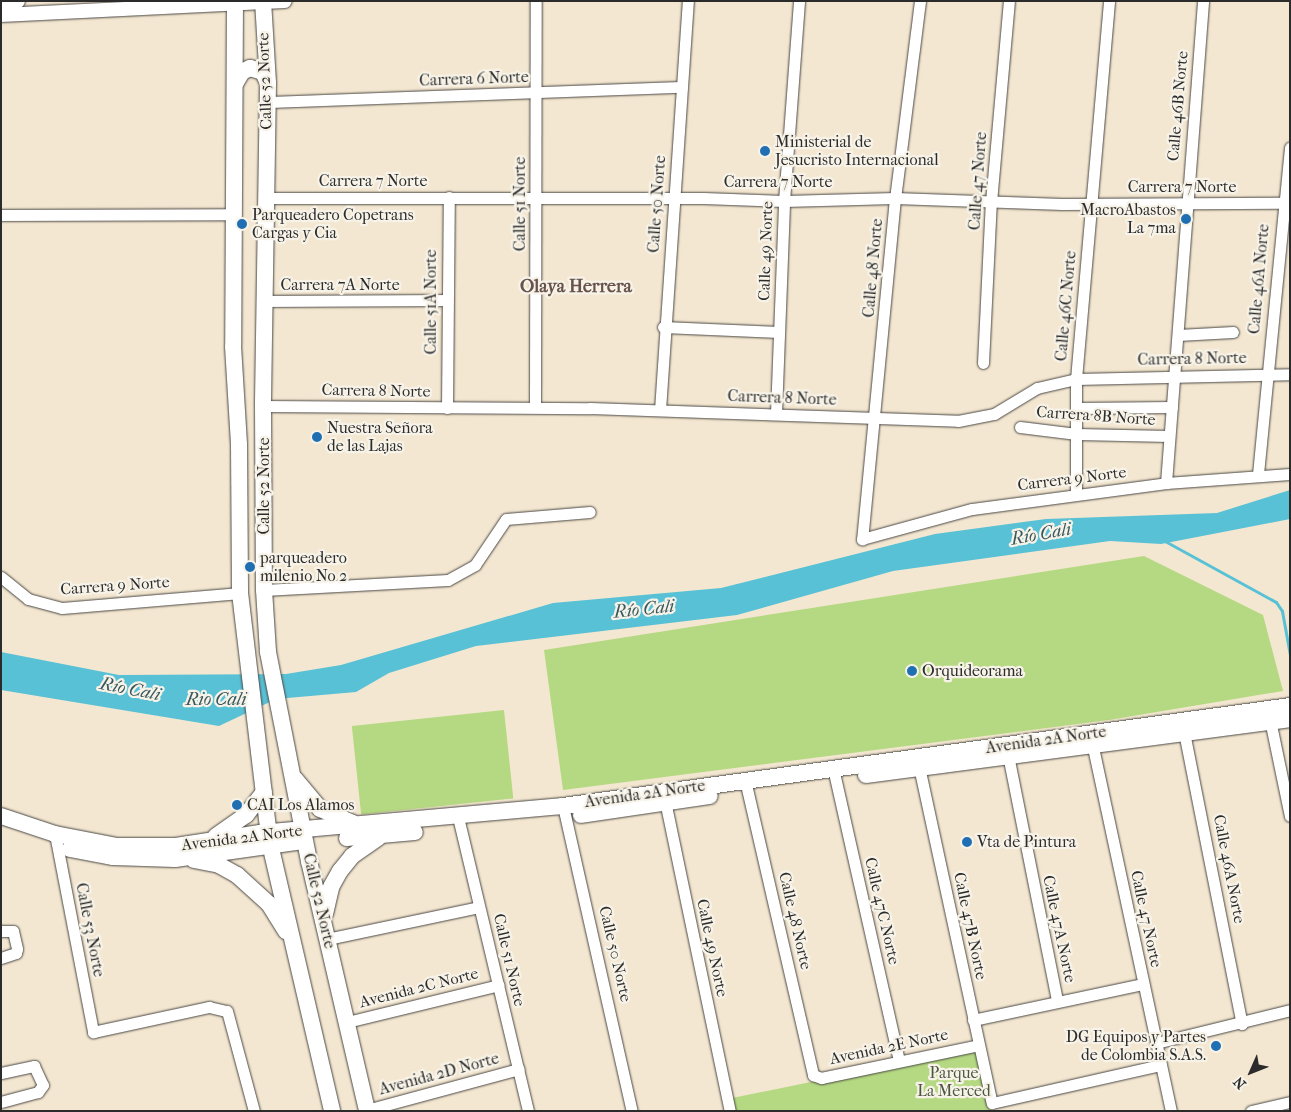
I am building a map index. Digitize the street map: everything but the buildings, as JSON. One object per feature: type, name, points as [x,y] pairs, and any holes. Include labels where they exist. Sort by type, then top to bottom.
[{"type":"main road","name":"Calle 52 Norte","points":[[259,2],[268,83],[263,406],[266,470],[264,590],[268,652],[309,861],[367,1110]]},
{"type":"main road","name":"Calle 52 Norte","points":[[235,3],[233,346],[239,467],[240,593],[246,657],[275,866],[332,1111]]},
{"type":"main road","points":[[235,84],[242,72],[250,68],[263,72],[268,83]]},
{"type":"main road","points":[[239,467],[245,476],[252,478],[266,470]]},
{"type":"main road","name":"Avenida 2A Norte","points":[[1269,716],[1290,706]]},
{"type":"main road","name":"Avenida 2A Norte","points":[[1,816],[56,840],[151,848],[210,839],[379,830],[564,811],[664,798],[745,784],[1092,741],[1269,716],[1290,719]]},
{"type":"main road","points":[[290,765],[302,789],[320,809],[346,821],[379,830]]},
{"type":"main road","points":[[210,839],[235,824],[263,785]]},
{"type":"main road","name":"Avenida 2A Norte","points":[[1,829],[56,840],[113,856],[175,859],[272,836]]},
{"type":"main road","points":[[324,922],[329,895],[340,871],[352,856],[379,830]]},
{"type":"main road","points":[[275,866],[282,856],[294,853],[309,861]]},
{"type":"main road","points":[[175,859],[219,865],[254,889],[281,922],[297,962]]},
{"type":"street","points":[[1,2],[18,1]]},
{"type":"street","points":[[1,15],[285,1]]},
{"type":"street","name":"Calle 51 Norte","points":[[535,407],[536,1]]},
{"type":"street","name":"Calle 50 Norte","points":[[660,410],[664,327],[688,1]]},
{"type":"street","name":"Calle 49 Norte","points":[[776,413],[784,201],[798,1]]},
{"type":"street","name":"Calle 48 Norte","points":[[862,539],[896,198],[920,1]]},
{"type":"street","name":"Calle 47 Norte","points":[[983,363],[991,202],[1009,1]]},
{"type":"street","name":"Calle 46C Norte","points":[[1076,494],[1078,408],[1076,379],[1109,1]]},
{"type":"street","name":"Calle 46B Norte","points":[[1166,483],[1203,1]]},
{"type":"street","name":"Carrera 6 Norte","points":[[268,102],[682,88]]},
{"type":"street","name":"Calle 46A Norte","points":[[1258,474],[1290,148]]},
{"type":"street","name":"Carrera 7 Norte","points":[[266,198],[448,196],[784,201],[896,198],[1091,204],[1286,203]]},
{"type":"street","name":"Calle 51A Norte","points":[[447,408],[448,196]]},
{"type":"street","points":[[1,215],[234,214]]},
{"type":"street","name":"Carrera 7A Norte","points":[[264,301],[447,300]]},
{"type":"street","points":[[664,327],[779,332]]},
{"type":"street","points":[[1178,335],[1233,332]]},
{"type":"street","name":"Carrera 8 Norte","points":[[263,406],[535,407],[776,413],[875,418],[979,419],[994,414],[1037,388],[1076,379],[1175,375],[1290,374]]},
{"type":"street","points":[[1078,408],[1172,407]]},
{"type":"street","name":"Carrera 8B Norte","points":[[1020,426],[1077,434],[1169,436]]},
{"type":"street","name":"Carrera 9 Norte","points":[[862,539],[972,508],[1166,483],[1258,474],[1290,474]]},
{"type":"street","points":[[264,590],[448,580],[475,565],[506,519],[590,512]]},
{"type":"street","name":"Carrera 9 Norte","points":[[1,577],[28,598],[62,608],[240,593]]},
{"type":"street","points":[[1269,716],[1290,816]]},
{"type":"street","name":"Calle 46A Norte","points":[[1183,727],[1242,1024]]},
{"type":"street","name":"Calle 47 Norte","points":[[1092,741],[1171,1111]]},
{"type":"street","name":"Calle 47A Norte","points":[[1007,752],[1057,1001]]},
{"type":"street","name":"Calle 47B Norte","points":[[918,762],[992,1103],[1161,1065]]},
{"type":"street","name":"Calle 47C Norte","points":[[834,774],[899,1060]]},
{"type":"street","name":"Calle 48 Norte","points":[[745,784],[787,954],[810,1070]]},
{"type":"street","name":"Calle 49 Norte","points":[[664,798],[730,1111]]},
{"type":"street","name":"Calle 50 Norte","points":[[564,811],[632,1111]]},
{"type":"street","name":"Calle 51 Norte","points":[[459,822],[528,1111]]},
{"type":"street","name":"Calle 53 Norte","points":[[56,840],[93,1032],[209,1007],[227,1011],[254,1111]]},
{"type":"street","points":[[327,939],[480,907]]},
{"type":"street","points":[[1,931],[13,931],[17,949],[16,954],[1,958]]},
{"type":"street","points":[[974,1020],[1143,984]]},
{"type":"street","name":"Avenida 2C Norte","points":[[347,1022],[499,985]]},
{"type":"street","points":[[1156,1043],[1242,1024],[1290,1010]]},
{"type":"street","name":"Avenida 2E Norte","points":[[810,1070],[816,1078],[821,1078],[899,1060],[979,1045]]},
{"type":"street","points":[[1,1074],[34,1066],[42,1085],[38,1092],[1,1102]]},
{"type":"street","name":"Avenida 2D Norte","points":[[367,1110],[519,1069]]},
{"type":"street","points":[[1251,1111],[1290,1102]]},
{"type":"green space","name":"Orquideorama","points":[[1144,556],[1263,615],[1283,691],[1109,720],[563,790],[544,650]]},
{"type":"green space","points":[[504,710],[513,799],[361,815],[352,726]]},
{"type":"green space","name":"Parque La Merced","points":[[977,1048],[991,1111],[735,1111],[732,1098]]},
{"type":"water","name":"Rio Cali","points":[[1290,490],[1290,519],[1161,544],[1110,541],[893,571],[737,615],[476,646],[389,673],[356,692],[276,699],[219,726],[1,690],[1,652],[119,675],[286,674],[341,665],[553,603],[721,588],[935,534],[1046,519],[1217,513]]},
{"type":"waterway","points":[[1163,540],[1276,602],[1282,611],[1290,655]]},
{"type":"place","name":"Ministerial de Jesucristo Internacional","points":[[765,151]]},
{"type":"place","name":"MacroAbastos La 7ma","points":[[1186,219]]},
{"type":"place","name":"Parqueadero Copetrans Cargas y Cia","points":[[242,224]]},
{"type":"place","name":"Nuestra Señora de las Lajas","points":[[317,437]]},
{"type":"place","name":"parqueadero milenio No 2","points":[[250,567]]},
{"type":"place","name":"Orquideorama","points":[[912,671]]},
{"type":"place","name":"CAI Los Alamos","points":[[237,805]]},
{"type":"place","name":"Vta de Pintura","points":[[967,842]]},
{"type":"place","name":"DG Equipos y Partes de Colombia S.A.S.","points":[[1216,1046]]},
{"type":"district","name":"Olaya Herrera","points":[[576,287]]},
{"type":"water label","name":"Río Cali","points":[[1041,535]]},
{"type":"water label","name":"Río Cali","points":[[644,610]]},
{"type":"water label","name":"Río Cali","points":[[130,690]]}]
